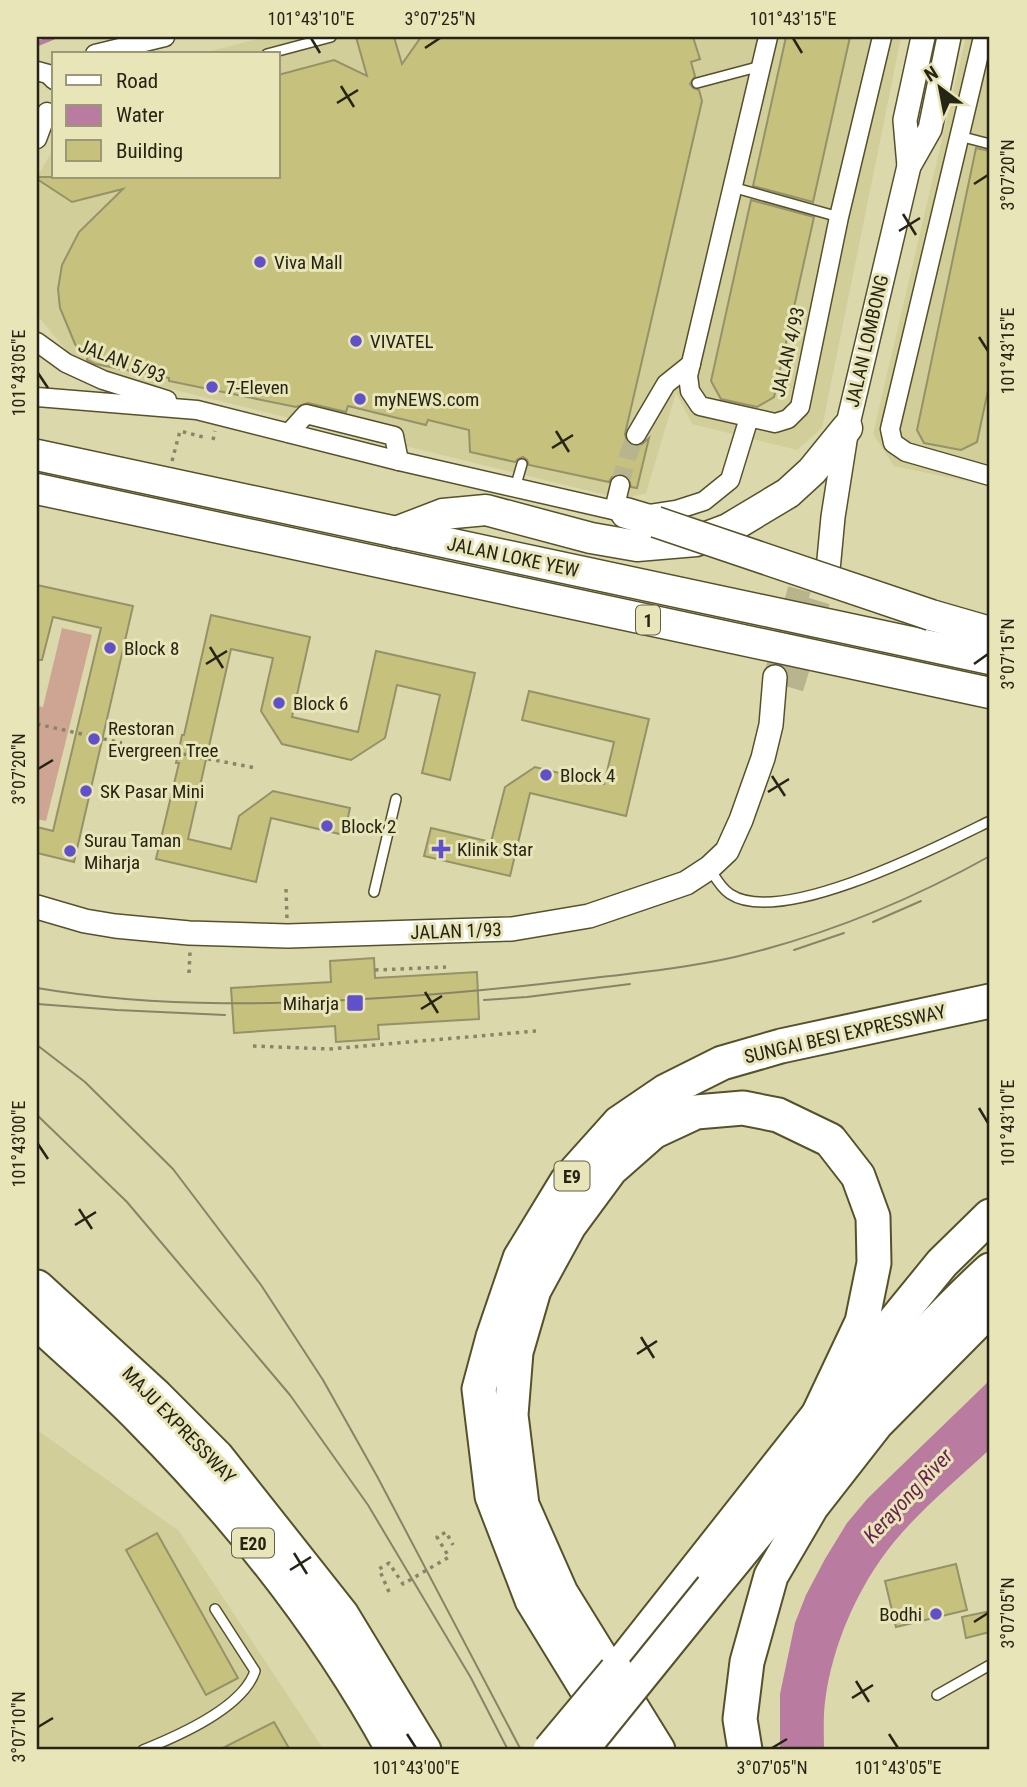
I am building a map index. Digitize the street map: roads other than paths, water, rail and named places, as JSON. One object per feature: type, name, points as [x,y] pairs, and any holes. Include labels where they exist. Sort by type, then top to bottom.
[{"type":"highway","points":[[396,532],[443,514],[486,510],[591,538],[637,546],[696,541],[728,529],[788,493],[812,471],[847,428]]},
{"type":"highway","name":"JALAN LOKE YEW","points":[[37,455],[990,659]]},
{"type":"highway","name":"JALAN LOKE YEW","points":[[37,489],[990,693]]},
{"type":"highway","points":[[620,503],[656,522],[930,615],[990,632]]},
{"type":"highway","name":"SUNGAI BESI EXPRESSWAY","points":[[624,1750],[532,1600],[492,1496],[478,1389],[520,1258],[567,1181],[620,1123],[666,1091],[722,1063],[769,1049],[986,1001]]},
{"type":"highway","points":[[658,1750],[561,1593],[522,1505],[511,1415],[516,1352],[534,1290],[569,1226],[611,1169],[653,1132],[696,1112],[743,1108],[778,1115],[830,1140],[858,1176],[873,1217],[874,1263],[862,1322],[818,1415]]},
{"type":"highway","points":[[581,1750],[818,1415],[942,1263],[990,1216]]},
{"type":"highway","points":[[550,1750],[945,1311],[990,1270]]},
{"type":"highway","name":"MAJU EXPRESSWAY","points":[[37,1287],[140,1418],[239,1524],[314,1623],[393,1750]]},
{"type":"highway","points":[[745,1750],[740,1719],[747,1662],[771,1576],[812,1506],[876,1424],[990,1309]]},
{"type":"highway","name":"MAJU EXPRESSWAY","points":[[37,1322],[156,1396],[217,1457],[342,1615],[424,1750]]},
{"type":"street","points":[[114,52],[165,37]]},
{"type":"street","name":"JALAN 4/93","points":[[768,37],[688,376],[690,391],[700,406],[775,423],[788,419],[800,407],[839,217],[882,37]]},
{"type":"street","name":"JALAN LOMBONG","points":[[909,166],[905,120],[923,37]]},
{"type":"street","name":"JALAN LOMBONG","points":[[817,568],[833,517],[847,428],[909,166],[930,129],[949,37]]},
{"type":"street","points":[[983,37],[891,429],[893,443],[906,452],[990,477]]},
{"type":"street","points":[[37,139],[46,111]]},
{"type":"street","name":"JALAN 5/93","points":[[37,342],[66,363],[103,380],[197,410]]},
{"type":"street","points":[[636,435],[666,384],[691,364]]},
{"type":"street","points":[[37,397],[197,410],[515,488],[620,503],[650,514],[676,510],[704,501],[730,480],[749,418]]},
{"type":"street","name":"JALAN 1/93","points":[[37,907],[85,921],[115,926],[189,933],[288,936],[512,929],[589,916],[686,883],[709,868],[727,851],[741,820],[784,683]]},
{"type":"lane","points":[[275,52],[331,37]]},
{"type":"lane","points":[[697,83],[761,66]]},
{"type":"lane","points":[[959,136],[990,144]]},
{"type":"lane","points":[[732,187],[839,217]]},
{"type":"lane","points":[[515,488],[522,464]]},
{"type":"lane","points":[[374,892],[396,799]]},
{"type":"lane","points":[[709,868],[730,894],[755,902],[795,899],[844,885],[892,866],[990,821]]},
{"type":"lane","points":[[143,1750],[171,1738],[234,1702],[251,1684],[255,1671],[215,1609]]},
{"type":"lane","points":[[937,1695],[990,1665]]},
{"type":"water","name":"Kerayong River","points":[[990,1380],[990,1449],[928,1506],[894,1542],[869,1578],[849,1617],[828,1681],[824,1708],[824,1750],[780,1750],[780,1694],[795,1623],[825,1559],[847,1523],[868,1498]]},
{"type":"waterway","points":[[37,44],[54,37]]},
{"type":"tunnel","points":[[620,485],[636,435]]},
{"type":"tunnel","points":[[775,677],[806,565]]},
{"type":"tunnel","points":[[792,688],[828,570]]},
{"type":"tram line","points":[[37,988],[130,999],[270,1003],[454,993],[660,970],[735,957],[801,939],[898,902],[990,856]]},
{"type":"tram line","points":[[873,922],[921,901]]},
{"type":"tram line","points":[[794,950],[844,933]]},
{"type":"tram line","points":[[484,1000],[630,984]]},
{"type":"tram line","points":[[37,1004],[225,1015]]},
{"type":"tram line","points":[[37,1045],[85,1082],[173,1169],[261,1285],[323,1380],[378,1478],[521,1750]]},
{"type":"tram line","points":[[37,1115],[127,1202],[290,1395],[368,1505],[471,1678],[508,1750]]},
{"type":"place","name":"Viva Mall","points":[[260,262]]},
{"type":"place","name":"VIVATEL","points":[[356,341]]},
{"type":"place","name":"7-Eleven","points":[[212,387]]},
{"type":"place","name":"myNEWS.com","points":[[360,399]]},
{"type":"place","name":"Block 8","points":[[110,648]]},
{"type":"place","name":"Block 6","points":[[279,703]]},
{"type":"place","name":"Restoran Evergreen Tree","points":[[94,739]]},
{"type":"place","name":"Block 4","points":[[546,775]]},
{"type":"place","name":"SK Pasar Mini","points":[[86,791]]},
{"type":"place","name":"Block 2","points":[[327,826]]},
{"type":"place","name":"Klinik Star","points":[[441,849]]},
{"type":"place","name":"Surau Taman Miharja","points":[[70,851]]},
{"type":"place","name":"Miharja","points":[[355,1003]]},
{"type":"place","name":"Bodhi","points":[[936,1614]]}]
